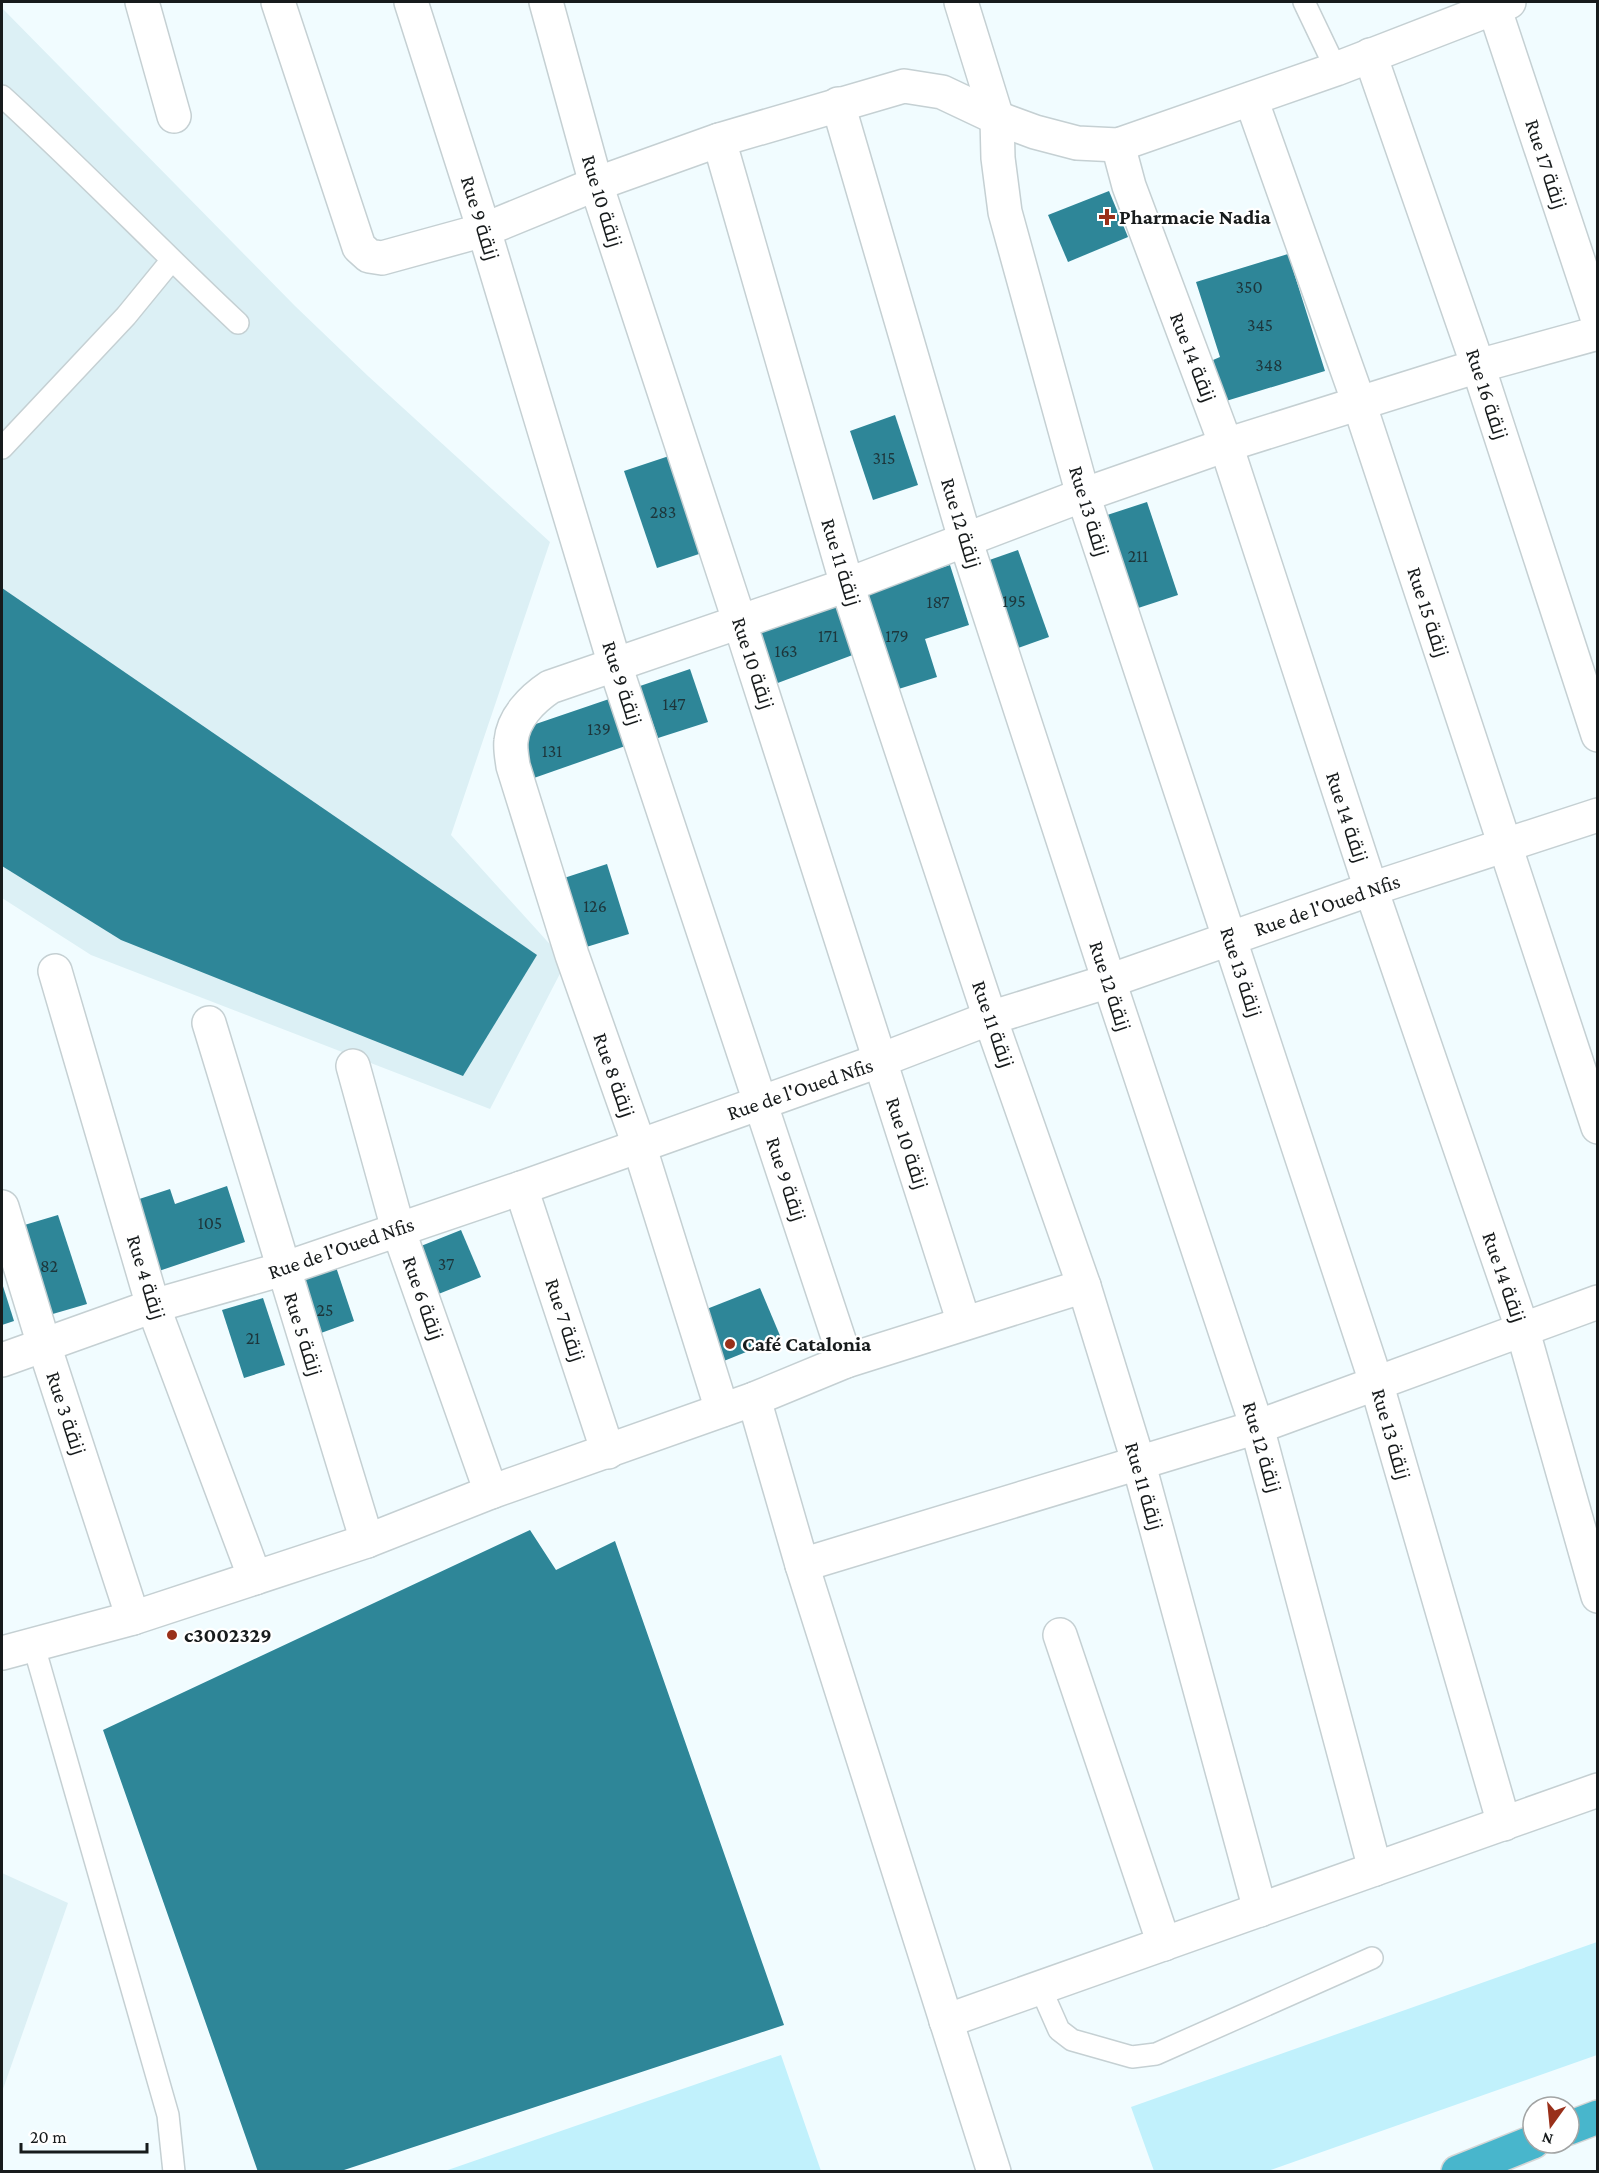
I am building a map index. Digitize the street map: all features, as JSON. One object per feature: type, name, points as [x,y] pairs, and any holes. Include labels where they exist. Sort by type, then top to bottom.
[{"type":"highway","points":[[1581,2123],[1598,2117]]},
{"type":"highway","points":[[1458,2172],[1521,2147]]},
{"type":"street","points":[[142,2],[174,117]]},
{"type":"street","points":[[278,2],[359,247],[369,256],[382,258],[484,230],[596,184],[719,140],[904,86],[942,92],[1035,132],[1077,143],[1118,146],[1336,69],[1502,4]]},
{"type":"street","name":"Rue 9 زنقة","points":[[411,2],[484,230],[615,665],[846,1361]]},
{"type":"street","name":"Rue 10 زنقة","points":[[546,2],[596,184],[881,1060],[964,1323]]},
{"type":"street","name":"Rue 13 زنقة","points":[[961,2],[998,117],[998,158],[1005,212],[1083,495],[1376,1382],[1504,1824]]},
{"type":"street","name":"Rue 17 زنقة","points":[[1502,4],[1598,320]]},
{"type":"street","name":"Rue 16 زنقة","points":[[1370,56],[1478,366],[1598,735]]},
{"type":"street","name":"Rue 15 زنقة","points":[[1251,99],[1359,403],[1598,1127]]},
{"type":"street","name":"Rue 12 زنقة","points":[[838,104],[965,539],[1108,981],[1257,1426],[1375,1869]]},
{"type":"street","name":"Rue 11 زنقة","points":[[719,140],[847,585],[990,1018],[1084,1286],[1138,1461],[1260,1910]]},
{"type":"street","name":"Rue 14 زنقة","points":[[1118,146],[1129,186],[1226,445],[1371,889],[1522,1328],[1598,1596]]},
{"type":"street","points":[[615,665],[847,585],[1083,495],[1226,445],[1478,366],[1598,333]]},
{"type":"street","name":"Rue 8 زنقة","points":[[615,665],[550,687],[534,698],[521,715],[511,740],[513,766],[568,944],[639,1145],[722,1410]]},
{"type":"street","name":"Rue de l'Oued Nfis","points":[[2,1360],[153,1306],[283,1269],[521,1188],[881,1060],[990,1018],[1108,981],[1371,889],[1598,815]]},
{"type":"street","name":"Rue 4 زنقة","points":[[55,971],[153,1306],[255,1578]]},
{"type":"street","name":"Rue 5 زنقة","points":[[209,1023],[367,1541]]},
{"type":"street","name":"Rue 6 زنقة","points":[[353,1066],[398,1229],[491,1492]]},
{"type":"street","name":"Rue 7 زنقة","points":[[521,1188],[608,1452]]},
{"type":"street","name":"Rue 3 زنقة","points":[[2,1207],[44,1346],[133,1617]]},
{"type":"street","points":[[10,1647],[133,1617],[367,1541],[491,1492],[754,1399],[846,1361],[1084,1286]]},
{"type":"street","points":[[802,1565],[1257,1426],[1598,1302]]},
{"type":"street","points":[[754,1399],[802,1565],[994,2172]]},
{"type":"street","points":[[1060,1635],[1164,1944]]},
{"type":"street","points":[[946,2021],[1598,1791]]},
{"type":"lane","points":[[1304,2],[1336,69]]},
{"type":"lane","points":[[2,96],[238,323]]},
{"type":"lane","points":[[2,448],[126,316],[171,261]]},
{"type":"lane","points":[[10,1647],[168,2115],[174,2172]]},
{"type":"lane","points":[[1040,1987],[1059,2031],[1072,2040],[1132,2057],[1156,2054],[1372,1958]]},
{"type":"shaded area","points":[[2,8],[295,306],[550,542],[451,835],[566,962],[490,1109],[91,955],[2,898]]},
{"type":"shaded area","points":[[2,1873],[68,1903],[2,2092]]},
{"type":"shaded area","points":[[1597,1942],[1597,2055],[1268,2171],[1154,2171],[1131,2107]]},
{"type":"shaded area","points":[[781,2055],[821,2171],[445,2171]]},
{"type":"building","points":[[1109,191],[1128,237],[1068,262],[1048,215]]},
{"type":"building","points":[[1288,254],[1325,371],[1226,401],[1213,360],[1220,357],[1196,282]]},
{"type":"building","points":[[895,415],[918,485],[873,500],[850,431]]},
{"type":"building","points":[[669,456],[702,553],[657,568],[624,471]]},
{"type":"building","points":[[1147,502],[1178,595],[1129,611],[1098,518]]},
{"type":"building","points":[[1018,550],[1049,637],[1010,651],[978,564]]},
{"type":"building","points":[[950,565],[969,625],[925,639],[937,677],[889,692],[857,595]]},
{"type":"building","points":[[2,588],[537,955],[463,1076],[121,940],[2,866]]},
{"type":"building","points":[[840,604],[858,653],[775,684],[756,634]]},
{"type":"building","points":[[690,669],[708,722],[658,738],[640,686]]},
{"type":"building","points":[[615,697],[631,744],[534,778],[522,741],[527,727]]},
{"type":"building","points":[[607,864],[629,934],[583,948],[561,879]]},
{"type":"building","points":[[227,1186],[245,1242],[150,1274],[127,1203],[170,1189],[175,1204]]},
{"type":"building","points":[[58,1215],[87,1304],[39,1318],[11,1229]]},
{"type":"building","points":[[461,1230],[481,1277],[431,1297],[411,1250]]},
{"type":"building","points":[[336,1267],[354,1321],[310,1337],[304,1278]]},
{"type":"building","points":[[2,1283],[14,1321],[2,1325]]},
{"type":"building","points":[[760,1288],[781,1338],[714,1365],[694,1314]]},
{"type":"building","points":[[263,1298],[285,1365],[244,1378],[222,1310]]},
{"type":"building","points":[[530,1530],[556,1570],[615,1541],[784,2025],[338,2172],[258,2172],[103,1730]]},
{"type":"place","name":"Pharmacie Nadia","points":[[1107,217]]},
{"type":"place","name":"Café Catalonia","points":[[730,1344]]},
{"type":"place","name":"c3002329","points":[[172,1635]]}]
